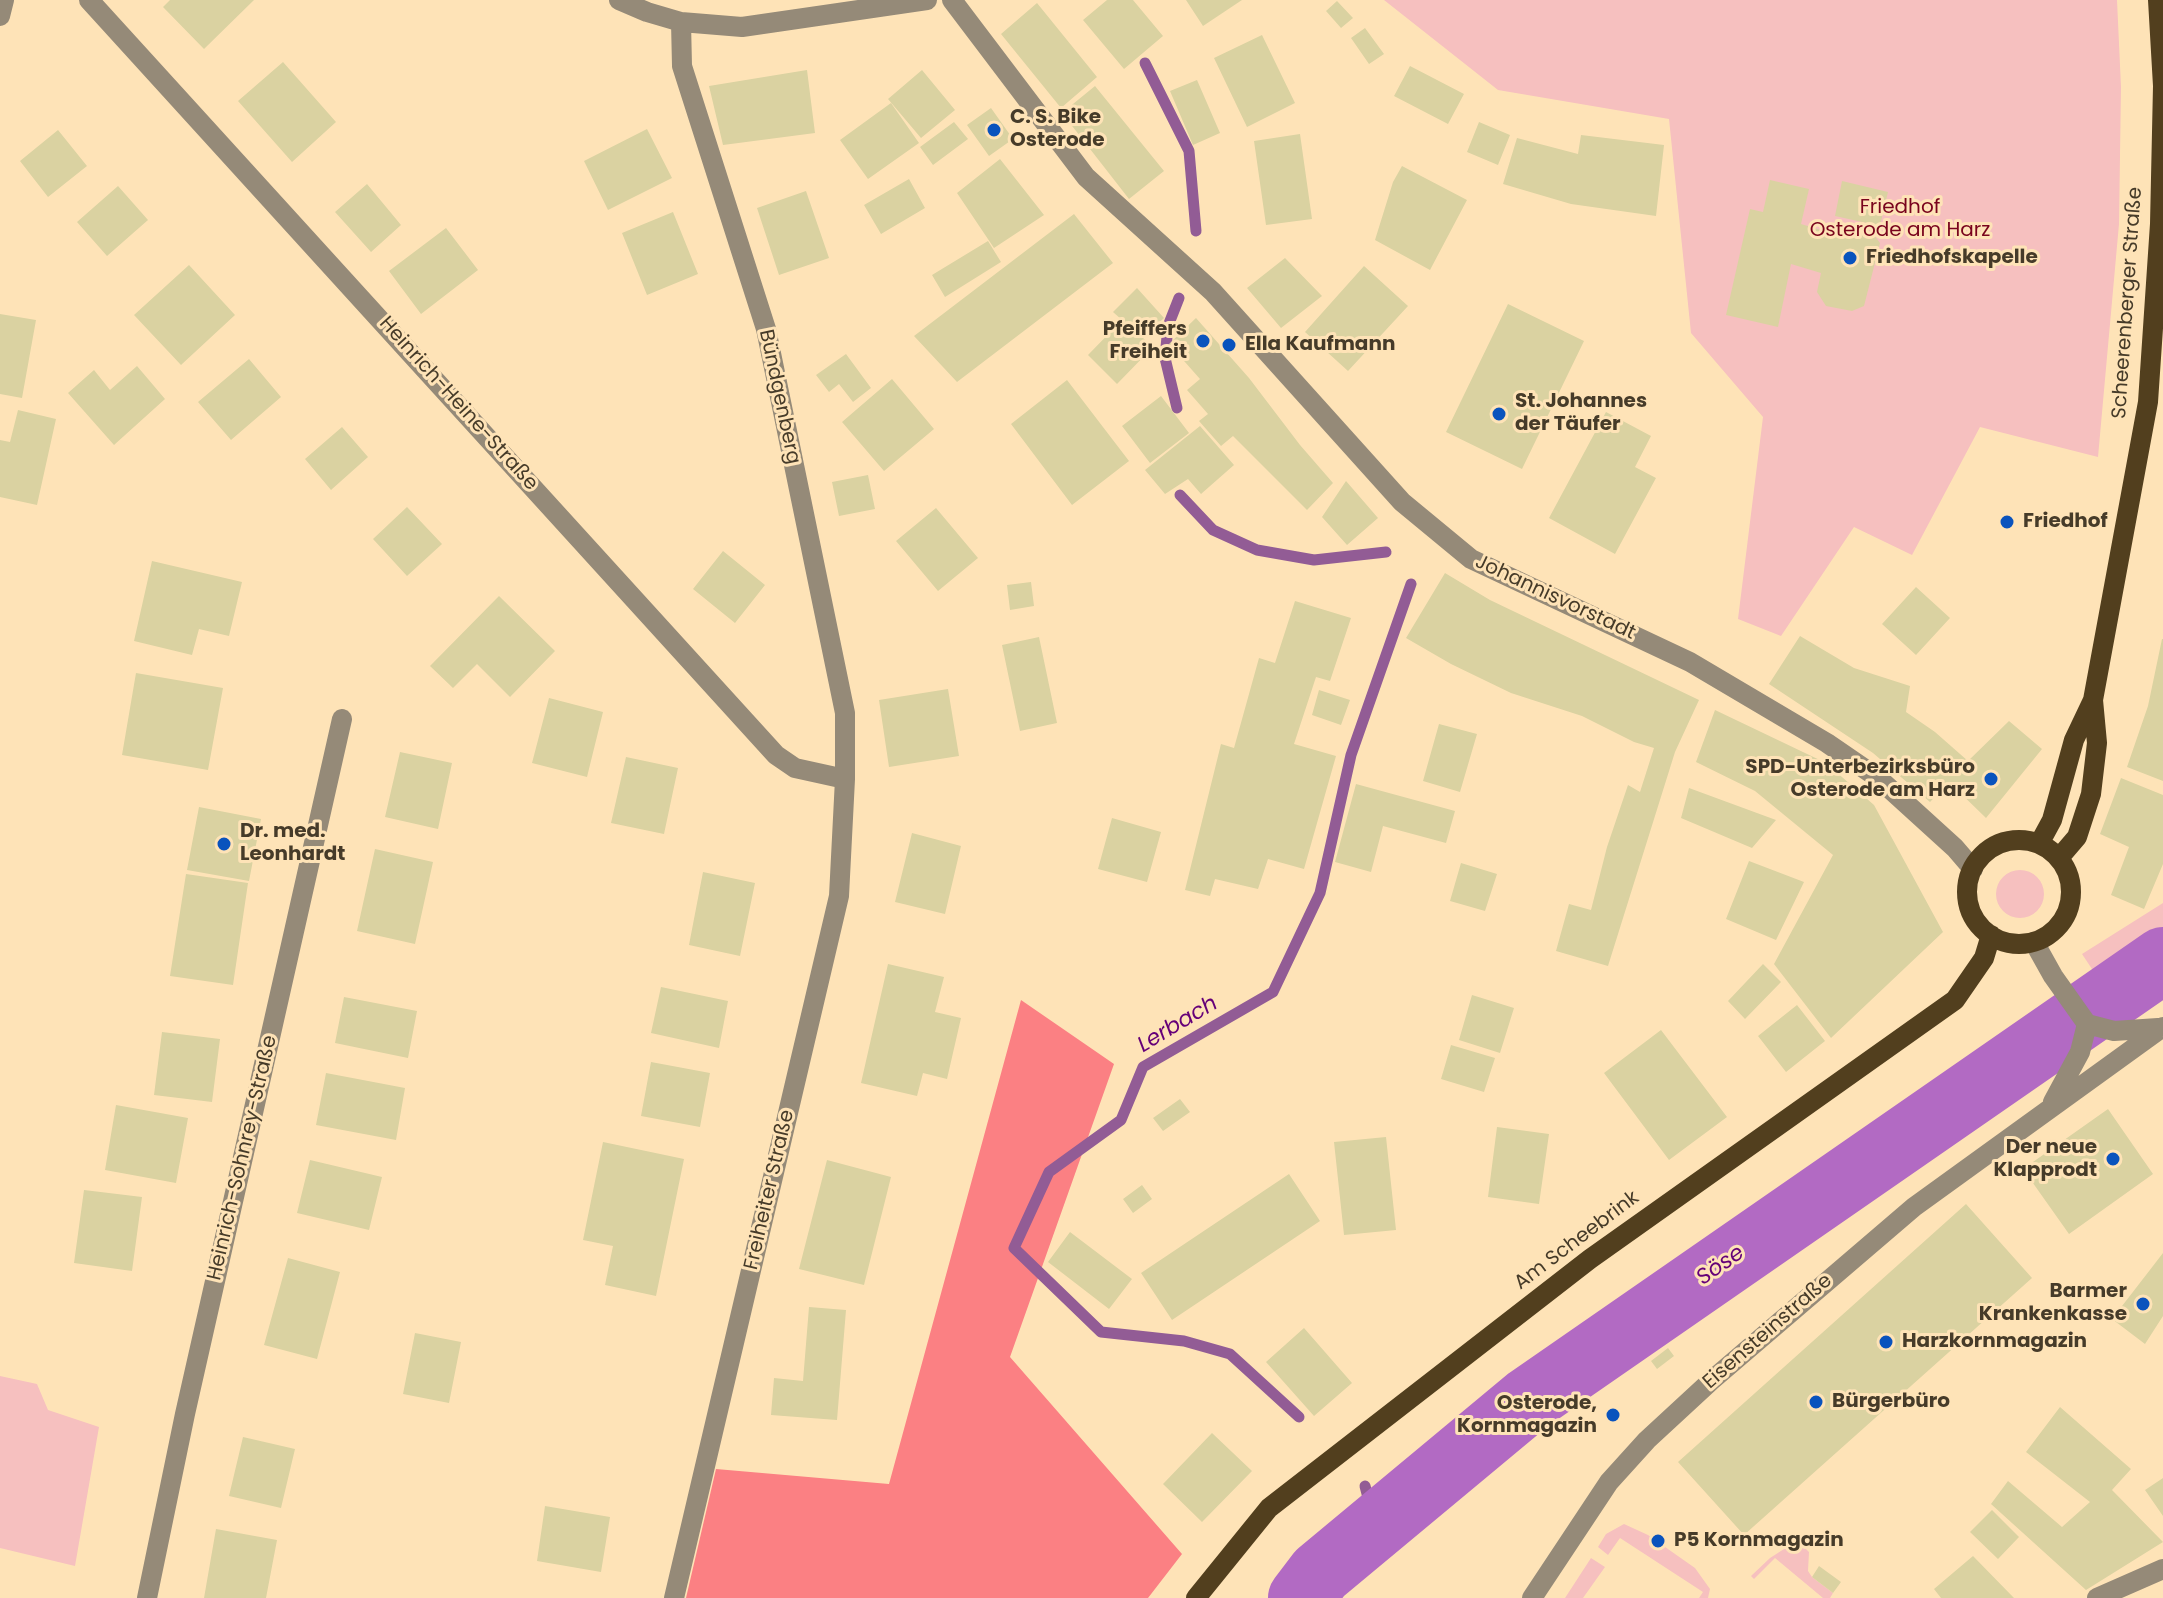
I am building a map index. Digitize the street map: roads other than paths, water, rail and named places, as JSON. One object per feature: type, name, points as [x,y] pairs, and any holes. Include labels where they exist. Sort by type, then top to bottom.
[{"type":"main road","name":"Scheerenberger Straße","points":[[2039,844],[2052,820],[2064,786],[2074,740],[2093,700],[2148,402],[2160,224],[2163,86],[2158,0]]},
{"type":"main road","name":"Scheerenberger Straße","points":[[2059,858],[2077,837],[2091,794],[2097,743],[2093,700]]},
{"type":"main road","points":[[2020,839],[2039,844],[2059,858],[2068,872],[2072,889],[2062,922],[2034,942],[2011,943],[1991,935],[1979,925],[1968,898],[1968,883],[1973,869],[1984,853],[2001,843],[2020,839]]},
{"type":"main road","name":"Am Scheebrink","points":[[1196,1598],[1269,1508],[1590,1259],[1955,1000],[1984,958],[1991,935]]},
{"type":"street","points":[[0,16],[4,0]]},
{"type":"street","name":"Heinrich-Heine-Straße","points":[[89,0],[776,755],[795,768],[845,779]]},
{"type":"street","points":[[619,0],[681,22],[742,27],[927,0]]},
{"type":"street","name":"Johannisvorstadt","points":[[952,0],[1086,177],[1213,292],[1402,502],[1471,559],[1690,662],[1813,735],[1878,778],[1955,848],[1973,869]]},
{"type":"street","name":"Bündgenberg","points":[[681,22],[682,66],[766,329],[845,713],[845,779]]},
{"type":"street","name":"Heinrich-Sohnrey-Straße","points":[[147,1598],[188,1399],[342,719]]},
{"type":"street","name":"Freiheiter Straße","points":[[674,1598],[839,896],[845,779]]},
{"type":"street","points":[[2034,942],[2053,976],[2087,1024],[2114,1031],[2163,1027]]},
{"type":"street","name":"Eisensteinstraße","points":[[2049,1109],[2080,1052],[2087,1024]]},
{"type":"street","name":"Eisensteinstraße","points":[[1532,1598],[1594,1502],[1647,1440],[1712,1380],[1914,1207],[2163,1027]]},
{"type":"street","points":[[2097,1598],[2163,1569]]},
{"type":"waterway","name":"Lerbach","points":[[1145,63],[1189,151],[1196,231]]},
{"type":"waterway","name":"Lerbach","points":[[1177,408],[1165,358],[1168,326],[1179,298]]},
{"type":"waterway","name":"Lerbach","points":[[1180,495],[1213,530],[1257,550],[1314,560],[1386,552]]},
{"type":"waterway","name":"Lerbach","points":[[1299,1417],[1230,1354],[1184,1341],[1101,1332],[1014,1248],[1049,1172],[1121,1120],[1143,1067],[1273,992],[1320,893],[1351,755],[1411,584]]},
{"type":"waterway","name":"Söse","points":[[1301,1598],[1320,1573],[1528,1400],[2163,960]]},
{"type":"waterway","name":"Lerbach","points":[[1365,1486],[1376,1528]]},
{"type":"place","name":"C. S. Bike Osterode","points":[[994,130]]},
{"type":"place","name":"Friedhofskapelle","points":[[1850,258]]},
{"type":"place","name":"Pfeiffers Freiheit","points":[[1203,341]]},
{"type":"place","name":"Ella Kaufmann","points":[[1229,345]]},
{"type":"place","name":"St. Johannes der Täufer","points":[[1499,414]]},
{"type":"place","name":"Friedhof","points":[[2007,522]]},
{"type":"place","name":"SPD-Unterbezirksbüro Osterode am Harz","points":[[1991,779]]},
{"type":"place","name":"Dr. med. Leonhardt","points":[[224,844]]},
{"type":"place","name":"Der neue Klapprodt","points":[[2113,1159]]},
{"type":"place","name":"Barmer Krankenkasse","points":[[2143,1304]]},
{"type":"place","name":"Harzkornmagazin","points":[[1886,1342]]},
{"type":"place","name":"Bürgerbüro","points":[[1816,1402]]},
{"type":"place","name":"Osterode, Kornmagazin","points":[[1613,1415]]},
{"type":"place","name":"P5 Kornmagazin","points":[[1658,1541]]},
{"type":"park label","name":"Friedhof Osterode am Harz","points":[[1900,220]]}]
